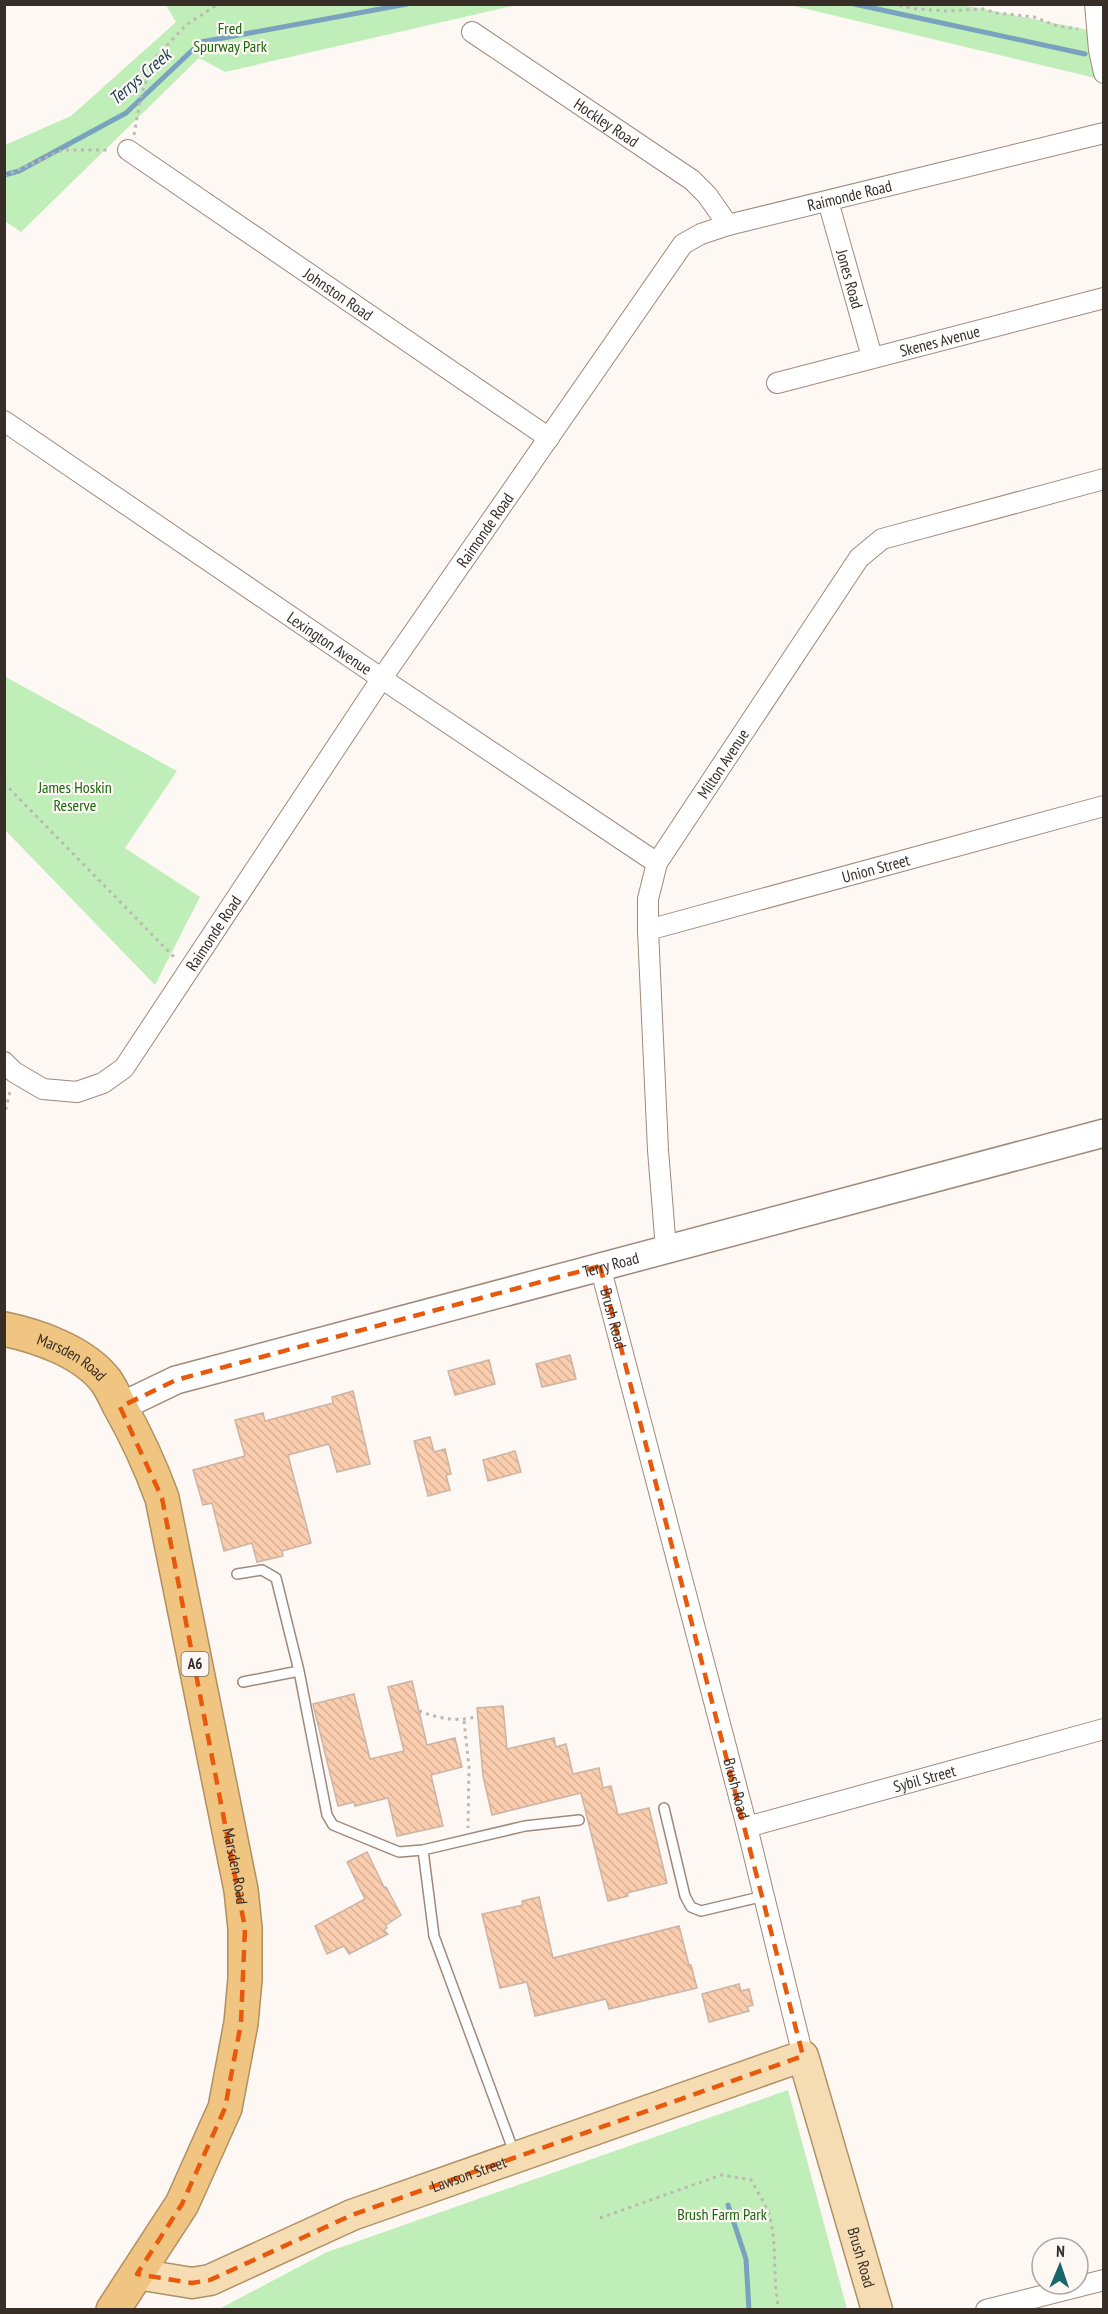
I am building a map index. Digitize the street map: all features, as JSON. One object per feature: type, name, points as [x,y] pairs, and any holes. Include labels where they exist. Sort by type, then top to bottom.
[{"type":"highway","name":"Marsden Road","points":[[4,1329],[54,1343],[74,1355],[105,1380],[149,1461],[162,1498],[241,1890],[245,1928],[245,1979],[241,2023],[225,2108],[182,2204],[113,2310]]},
{"type":"highway","name":"Marsden Road","points":[[4,1350],[34,1359],[120,1407]]},
{"type":"main road","name":"Lawson Street","points":[[137,2274],[192,2283],[210,2280],[352,2215],[803,2056]]},
{"type":"main road","name":"Brush Road","points":[[803,2056],[877,2310]]},
{"type":"street","points":[[1095,4],[1104,73]]},
{"type":"street","name":"Hockley Road","points":[[472,32],[692,180],[707,195],[728,225]]},
{"type":"street","name":"Raimonde Road","points":[[9,1067],[43,1089],[77,1092],[103,1083],[124,1068],[382,678],[683,244],[701,234],[728,225],[1104,133]]},
{"type":"street","name":"Johnston Road","points":[[128,150],[549,438]]},
{"type":"street","name":"Jones Road","points":[[828,201],[872,357]]},
{"type":"street","name":"Skenes Avenue","points":[[777,383],[1104,298]]},
{"type":"street","name":"Lexington Avenue","points":[[4,421],[657,863]]},
{"type":"street","name":"Milton Avenue","points":[[666,1249],[658,1150],[648,930],[648,899],[657,863],[859,558],[882,539],[1104,479]]},
{"type":"street","name":"Union Street","points":[[648,930],[1104,806]]},
{"type":"street","name":"Terry Road","points":[[120,1407],[176,1380],[1104,1133]]},
{"type":"street","name":"Brush Road","points":[[600,1266],[747,1827],[803,2056]]},
{"type":"street","name":"Sybil Street","points":[[747,1827],[1104,1729]]},
{"type":"street","points":[[986,2310],[1104,2280]]},
{"type":"lane","points":[[237,1574],[262,1570],[276,1578],[299,1671],[327,1815],[333,1825],[399,1852],[423,1850],[525,1826],[579,1820]]},
{"type":"lane","points":[[243,1682],[299,1671]]},
{"type":"lane","points":[[664,1808],[685,1896],[690,1907],[700,1911],[764,1896]]},
{"type":"lane","points":[[423,1850],[434,1936],[516,2157]]},
{"type":"path","points":[[4,176],[63,150],[128,150],[136,129],[141,96],[153,60],[186,25],[218,4]]},
{"type":"path","points":[[892,4],[916,9],[983,9],[1034,17],[1057,26],[1097,31]]},
{"type":"path","points":[[4,783],[188,972]]},
{"type":"path","points":[[4,1117],[9,1067]]},
{"type":"path","points":[[419,1711],[435,1717],[464,1721],[478,1716]]},
{"type":"path","points":[[464,1721],[469,1767],[468,1839]]},
{"type":"path","points":[[600,2218],[721,2175],[751,2180],[769,2214],[779,2310]]},
{"type":"highlighted area","points":[[600,1266],[803,2056],[352,2215],[210,2280],[192,2283],[137,2274],[182,2204],[225,2108],[241,2023],[245,1928],[162,1498],[120,1407],[176,1380]]},
{"type":"green space","name":"Fred Spurway Park","points":[[166,5],[517,5],[225,72],[199,58],[21,232],[5,221],[5,145],[71,116],[176,22]]},
{"type":"green space","points":[[790,5],[963,5],[1088,30],[1095,78]]},
{"type":"green space","name":"James Hoskin Reserve","points":[[4,676],[177,771],[125,848],[200,897],[155,985],[5,830]]},
{"type":"green space","name":"Brush Farm Park","points":[[788,2090],[847,2309],[219,2309],[327,2252]]},
{"type":"building","points":[[570,1355],[576,1379],[542,1387],[536,1364]]},
{"type":"building","points":[[489,1360],[495,1384],[455,1395],[448,1371]]},
{"type":"building","points":[[353,1391],[370,1464],[337,1472],[329,1444],[288,1455],[311,1543],[282,1551],[283,1556],[257,1562],[252,1543],[224,1551],[212,1503],[203,1505],[193,1470],[245,1456],[235,1420],[263,1413],[265,1421],[333,1403],[332,1397]]},
{"type":"building","points":[[430,1437],[434,1452],[445,1449],[451,1474],[446,1475],[450,1490],[428,1496],[414,1441]]},
{"type":"building","points":[[515,1451],[521,1472],[488,1481],[483,1460]]},
{"type":"building","points":[[412,1681],[427,1745],[455,1738],[462,1767],[431,1775],[443,1826],[397,1836],[388,1798],[355,1806],[354,1802],[338,1806],[313,1704],[354,1694],[370,1759],[404,1751],[388,1687]]},
{"type":"building","points":[[503,1706],[507,1749],[554,1738],[556,1747],[566,1744],[573,1774],[599,1768],[603,1788],[611,1786],[618,1815],[649,1808],[667,1883],[627,1893],[628,1896],[608,1901],[581,1793],[492,1815],[483,1776],[477,1708]]},
{"type":"building","points":[[367,1852],[401,1915],[386,1925],[387,1928],[384,1930],[388,1934],[349,1954],[344,1946],[327,1954],[315,1926],[365,1899],[347,1862]]},
{"type":"building","points":[[539,1897],[553,1958],[679,1926],[697,1988],[609,2009],[606,1999],[535,2016],[527,1982],[500,1988],[482,1914],[523,1905],[522,1901]]},
{"type":"building","points":[[739,1984],[741,1991],[749,1989],[753,2005],[747,2007],[749,2011],[709,2022],[702,1994]]},
{"type":"waterway","name":"Terrys Creek","points":[[4,175],[19,171],[126,113],[201,42],[407,4]]},
{"type":"waterway","name":"Terrys Creek","points":[[854,4],[1085,54]]},
{"type":"waterway","points":[[728,2205],[746,2259],[749,2310]]}]
